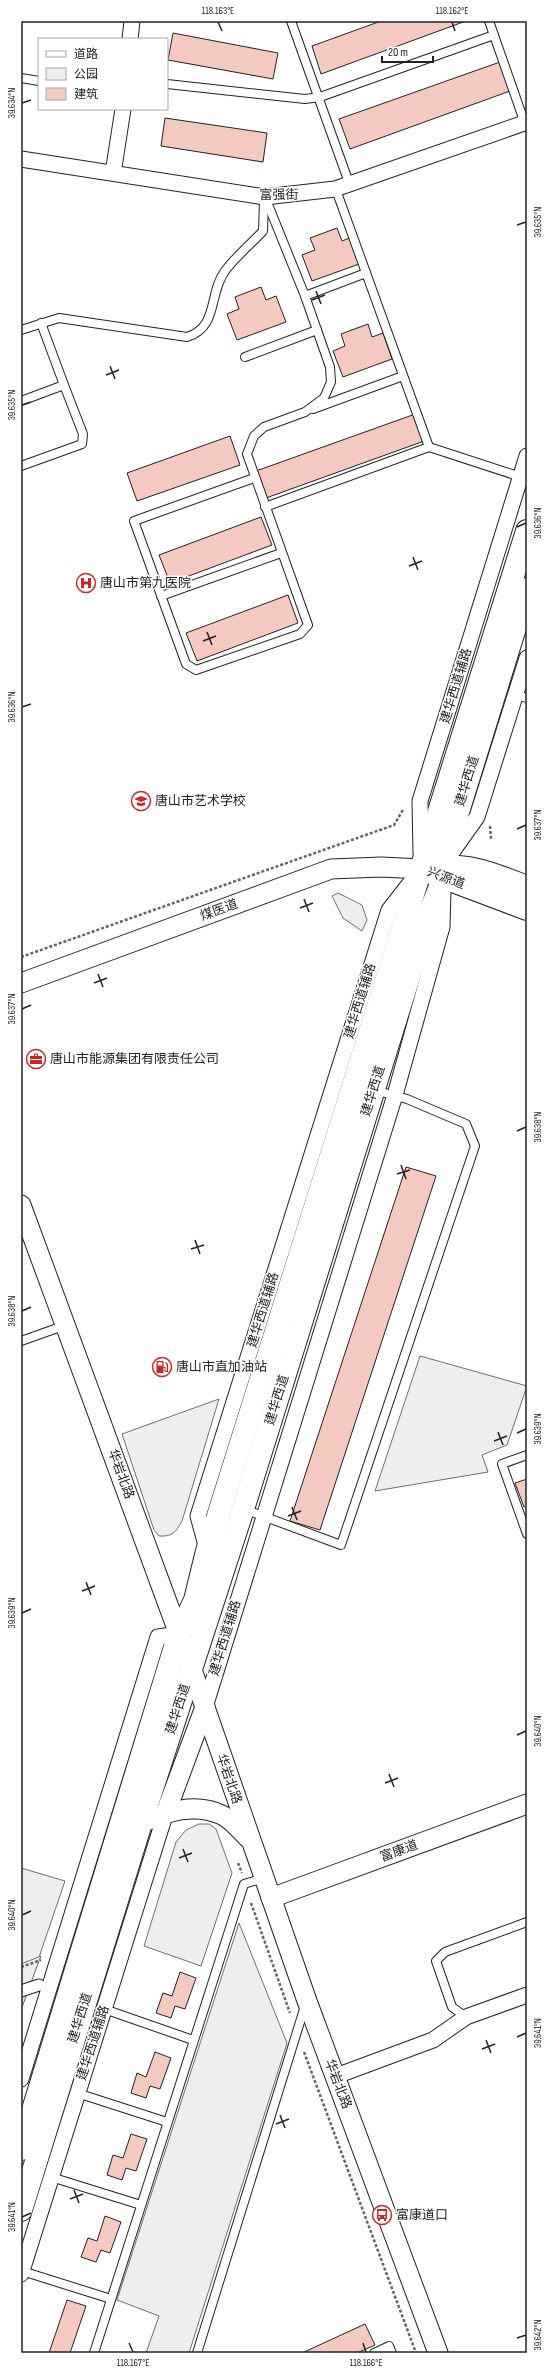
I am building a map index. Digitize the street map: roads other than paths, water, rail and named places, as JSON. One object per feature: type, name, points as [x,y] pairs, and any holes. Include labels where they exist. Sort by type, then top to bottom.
[{"type":"main road","name":"建华西道","points":[[21,2149],[179,1634],[195,1600],[207,1551],[527,530]]},
{"type":"main road","name":"建华西道","points":[[21,2210],[140,1823],[191,1667],[253,1512],[374,1090],[443,872],[527,589]]},
{"type":"main road","name":"兴源道","points":[[422,869],[443,872],[481,869],[527,887]]},
{"type":"main road","name":"兴源道","points":[[443,872],[527,909]]},
{"type":"street","points":[[130,38],[132,21]]},
{"type":"street","points":[[114,167],[123,110]]},
{"type":"street","name":"富强街","points":[[21,159],[266,194],[340,184],[526,119]]},
{"type":"street","name":"富强街","points":[[21,153],[114,167],[266,194]]},
{"type":"street","name":"建华西道辅路","points":[[422,869],[420,801],[527,456]]},
{"type":"street","points":[[443,872],[477,817],[521,697],[527,658]]},
{"type":"street","name":"煤医道","points":[[21,983],[331,870],[381,867],[422,869]]},
{"type":"street","name":"建华西道辅路","points":[[204,1707],[253,1512],[395,1095],[442,927],[443,872]]},
{"type":"street","name":"华岩北路","points":[[21,1205],[191,1667],[249,1839],[307,2001],[438,2353]]},
{"type":"street","points":[[21,2079],[158,1637],[179,1634]]},
{"type":"street","points":[[166,1812],[204,1707]]},
{"type":"street","name":"富康道","points":[[271,1898],[527,1804]]},
{"type":"street","points":[[140,1823],[166,1812],[191,1808],[223,1815],[249,1839]]},
{"type":"street","name":"建华西道辅路","points":[[22,2273],[166,1812]]},
{"type":"street","points":[[21,1991],[39,1985]]},
{"type":"street","points":[[336,2076],[433,2040],[466,2017],[527,1995]]},
{"type":"lane","points":[[291,21],[320,97],[340,184],[366,273],[429,448]]},
{"type":"lane","points":[[489,21],[526,119]]},
{"type":"lane","points":[[168,84],[305,99],[320,97],[494,35]]},
{"type":"lane","points":[[21,78],[38,81]]},
{"type":"lane","points":[[266,194],[330,367],[331,382],[324,398],[305,412]]},
{"type":"lane","points":[[21,330],[59,318],[187,337],[197,334],[205,326],[224,272],[263,231],[266,194]]},
{"type":"lane","points":[[305,296],[366,273]]},
{"type":"lane","points":[[21,466],[82,444],[83,434],[41,323]]},
{"type":"lane","points":[[245,357],[317,330]]},
{"type":"lane","points":[[254,478],[134,521],[186,664],[196,670],[300,634],[308,625],[254,478],[247,454],[254,436],[264,427],[403,376]]},
{"type":"lane","points":[[21,400],[64,385]]},
{"type":"lane","points":[[265,507],[429,448],[521,477]]},
{"type":"lane","points":[[161,596],[281,553]]},
{"type":"lane","points":[[253,1512],[342,1545],[475,1146],[466,1124],[395,1095],[374,1090]]},
{"type":"lane","points":[[21,1341],[66,1325]]},
{"type":"lane","points":[[527,1455],[502,1464],[527,1533]]},
{"type":"lane","points":[[94,2353],[244,1884],[264,1878]]},
{"type":"lane","points":[[466,2017],[452,2007],[436,1961],[445,1952],[527,1922]]},
{"type":"lane","points":[[196,2353],[307,2001]]},
{"type":"lane","points":[[104,2009],[193,2040]]},
{"type":"lane","points":[[77,2093],[167,2122]]},
{"type":"lane","points":[[51,2177],[141,2205]]},
{"type":"lane","points":[[22,2273],[111,2299]]},
{"type":"lane","points":[[374,2353],[389,2346],[392,2353]]},
{"type":"place","name":"唐山市第九医院","points":[[86,583]]},
{"type":"place","name":"唐山市艺术学校","points":[[141,801]]},
{"type":"place","name":"唐山市能源集团有限责任公司","points":[[36,1059]]},
{"type":"place","name":"唐山市直加油站","points":[[162,1367]]},
{"type":"place","name":"富康道口","points":[[382,2215]]}]
